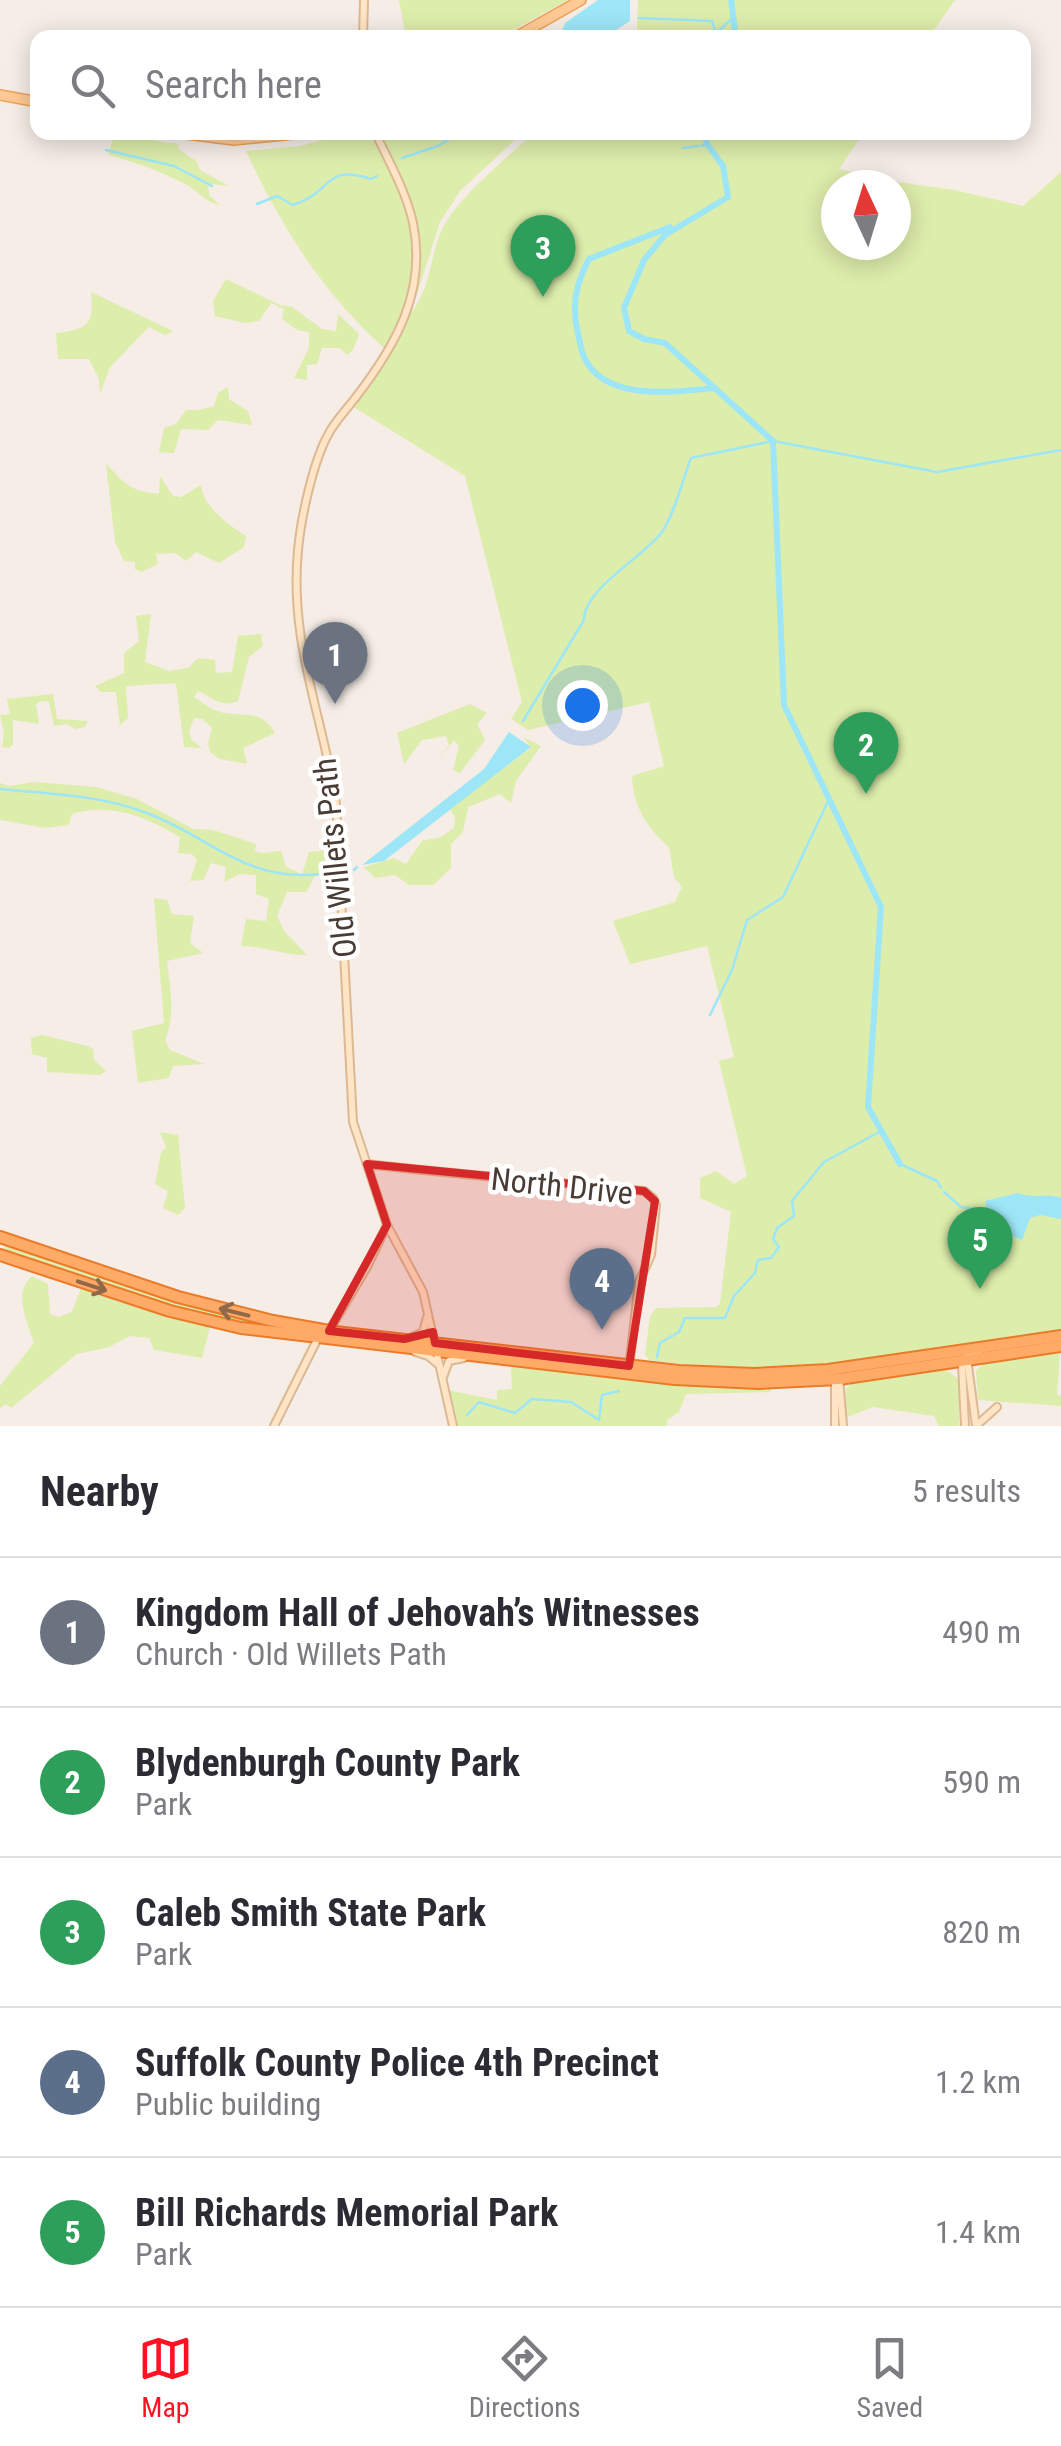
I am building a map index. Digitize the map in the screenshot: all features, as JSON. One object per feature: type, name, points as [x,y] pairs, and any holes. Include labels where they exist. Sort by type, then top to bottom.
[{"type":"highway","points":[[0,1237],[190,1301],[273,1321],[402,1344]]},
{"type":"highway","points":[[27,1246],[4,1245],[0,1254],[181,1314],[241,1328],[707,1381],[808,1381],[1061,1346]]},
{"type":"highway","points":[[436,1348],[480,1357],[629,1370],[864,1376],[934,1366],[999,1346],[1061,1336]]},
{"type":"main road","points":[[363,30],[364,0]]},
{"type":"main road","points":[[528,30],[581,0]]},
{"type":"main road","points":[[0,95],[30,101]]},
{"type":"main road","name":"Old Willets Path","points":[[379,140],[405,196],[414,227],[417,260],[412,296],[397,338],[326,438],[304,514],[297,568],[302,661],[336,803],[352,1111],[387,1225],[417,1278],[428,1311],[453,1426]]},
{"type":"main road","name":"North Drive","points":[[367,1164],[479,1178],[552,1181],[650,1195],[656,1205],[651,1255],[640,1274],[629,1370]]},
{"type":"main road","points":[[274,1426],[316,1339],[330,1331],[387,1225]]},
{"type":"main road","points":[[402,1344],[422,1334],[428,1311]]},
{"type":"main road","points":[[402,1344],[428,1356],[440,1367]]},
{"type":"main road","points":[[442,1378],[451,1360],[480,1357]]},
{"type":"main road","points":[[964,1358],[965,1426]]},
{"type":"main road","points":[[964,1358],[973,1390]]},
{"type":"main road","points":[[976,1426],[975,1369],[988,1358]]},
{"type":"main road","points":[[934,1366],[951,1368],[962,1377]]},
{"type":"main road","points":[[837,1376],[839,1426]]},
{"type":"main road","points":[[838,1402],[848,1386],[864,1376]]},
{"type":"main road","points":[[808,1381],[828,1386],[838,1402]]},
{"type":"main road","points":[[976,1426],[997,1407]]},
{"type":"highlighted area","points":[[367,1164],[644,1191],[655,1201],[629,1366],[435,1343],[433,1332],[404,1339],[329,1331],[387,1225]]},
{"type":"green space","points":[[399,0],[568,0],[513,30],[405,30]]},
{"type":"green space","points":[[638,0],[955,0],[934,30],[637,29]]},
{"type":"green space","points":[[113,140],[177,143],[200,170],[229,186],[211,184],[208,188],[220,205],[167,175],[108,155]]},
{"type":"green space","points":[[322,140],[515,140],[460,191],[440,222],[411,313],[424,290],[445,224],[474,188],[525,140],[858,140],[839,169],[843,170],[821,170],[821,260],[911,260],[911,184],[1023,206],[1061,172],[1061,1330],[799,1367],[719,1368],[649,1360],[645,1354],[650,1317],[656,1308],[720,1304],[731,1212],[700,1198],[700,1178],[716,1171],[734,1184],[747,1176],[719,1061],[734,1057],[707,946],[630,964],[613,921],[675,902],[682,887],[674,877],[669,847],[643,816],[633,787],[632,776],[664,766],[649,702],[528,730],[511,719],[522,702],[465,476],[352,406],[389,358],[410,314],[385,349],[323,282],[274,206],[246,151]]},
{"type":"green space","points":[[226,279],[292,307],[322,329],[336,331],[338,314],[359,334],[353,350],[347,355],[340,348],[322,348],[317,364],[307,365],[307,380],[294,378],[309,348],[309,332],[297,330],[282,319],[284,309],[271,303],[259,321],[245,323],[215,316],[213,301]]},
{"type":"green space","points":[[91,292],[173,331],[165,335],[149,327],[110,367],[100,394],[99,379],[89,359],[58,359],[56,333],[87,323],[92,311]]},
{"type":"green space","points":[[228,387],[229,399],[248,411],[252,425],[218,420],[208,430],[181,429],[174,453],[159,452],[164,428],[176,424],[186,410],[214,406],[218,393]]},
{"type":"green space","points":[[106,464],[124,482],[141,491],[159,494],[160,476],[173,496],[181,497],[201,485],[211,507],[246,536],[244,547],[219,563],[196,552],[186,561],[175,553],[156,554],[158,564],[141,572],[135,569],[135,562],[124,561],[115,542]]},
{"type":"green space","points":[[151,614],[145,662],[169,671],[188,668],[198,658],[215,660],[216,673],[232,672],[238,636],[261,634],[263,646],[249,657],[238,701],[222,703],[198,691],[194,697],[216,710],[253,716],[270,726],[275,733],[243,748],[247,764],[220,759],[210,752],[212,728],[202,719],[194,718],[189,732],[202,748],[184,747],[176,683],[126,686],[128,718],[120,725],[116,692],[101,692],[95,686],[124,673],[124,653],[139,641],[136,616]]},
{"type":"green space","points":[[53,694],[57,719],[88,721],[85,727],[54,726],[49,702],[41,701],[36,704],[39,724],[13,720],[13,744],[2,747],[0,715],[10,714],[7,699]]},
{"type":"green space","points":[[470,704],[487,713],[477,724],[485,740],[460,773],[453,770],[459,746],[454,740],[437,762],[449,745],[446,736],[422,740],[404,764],[397,733]]},
{"type":"green space","points":[[523,737],[541,746],[516,781],[511,803],[500,794],[468,807],[463,832],[451,844],[451,868],[433,885],[409,885],[395,875],[375,878],[364,867],[394,858],[406,864],[422,841],[441,837],[454,828],[455,817],[449,808],[531,748]]},
{"type":"green space","points":[[34,782],[96,787],[137,799],[193,829],[213,830],[256,844],[255,851],[262,853],[281,851],[286,867],[302,874],[309,852],[329,850],[333,878],[315,876],[306,892],[287,892],[277,916],[284,931],[307,955],[241,946],[246,919],[266,921],[269,899],[256,894],[256,875],[240,874],[224,882],[226,867],[211,863],[203,880],[190,881],[197,860],[192,854],[178,853],[180,837],[154,823],[101,810],[72,814],[69,825],[45,828],[0,820],[0,783],[9,786]]},
{"type":"green space","points":[[154,898],[167,900],[172,914],[194,916],[190,943],[203,953],[167,961],[171,1011],[165,1040],[170,1050],[204,1064],[173,1066],[169,1078],[138,1083],[132,1031],[164,1023]]},
{"type":"green space","points":[[42,1035],[88,1046],[93,1049],[94,1060],[106,1071],[100,1075],[47,1072],[47,1058],[32,1054],[31,1038]]},
{"type":"green space","points":[[160,1132],[178,1135],[185,1208],[178,1215],[163,1208],[168,1191],[155,1184],[161,1153],[166,1147]]},
{"type":"green space","points":[[6,1246],[260,1323],[261,1327],[156,1303],[2,1251]]},
{"type":"green space","points":[[32,1276],[48,1284],[50,1314],[59,1317],[72,1312],[81,1288],[210,1327],[202,1358],[154,1350],[149,1338],[130,1336],[109,1347],[77,1354],[11,1408],[6,1404],[0,1408],[0,1386],[34,1343],[22,1299]]},
{"type":"green space","points":[[1060,1351],[1057,1395],[1061,1396],[1061,1406],[978,1400],[976,1371],[985,1362]]},
{"type":"green space","points":[[511,1366],[772,1389],[686,1394],[679,1412],[667,1420],[667,1426],[457,1426],[447,1390],[497,1400],[497,1390],[512,1389]]},
{"type":"green space","points":[[943,1368],[959,1379],[959,1426],[939,1426],[934,1416],[873,1407],[845,1418],[846,1389],[851,1383]]},
{"type":"water","points":[[598,0],[630,0],[630,21],[616,30],[562,30],[565,23]]},
{"type":"water","points":[[509,732],[531,747],[384,861],[362,865],[484,769]]},
{"type":"water","points":[[1018,1193],[1061,1198],[1061,1219],[1040,1215],[1030,1218],[1022,1240],[993,1227],[995,1219],[989,1218],[985,1201]]},
{"type":"waterway","points":[[731,0],[735,30]]},
{"type":"waterway","points":[[639,18],[712,21],[715,30]]},
{"type":"waterway","points":[[719,30],[733,18]]},
{"type":"waterway","points":[[402,158],[448,140]]},
{"type":"waterway","points":[[706,140],[723,166],[728,197],[665,235],[644,260],[624,308],[629,331],[665,343],[773,441],[784,705],[881,907],[868,1107],[900,1164]]},
{"type":"waterway","points":[[701,146],[707,144]]},
{"type":"waterway","points":[[683,148],[698,146]]},
{"type":"waterway","points":[[106,150],[174,166],[212,186]]},
{"type":"waterway","points":[[257,204],[277,196],[293,205],[336,177],[377,176]]},
{"type":"waterway","points":[[670,227],[589,259],[575,304],[582,352],[594,371],[624,388],[661,392],[714,388]]},
{"type":"waterway","points":[[523,721],[584,620],[594,596],[662,532],[691,458],[773,441],[937,472],[1061,450]]},
{"type":"waterway","points":[[0,789],[127,806],[168,822],[252,866],[301,875],[330,873]]},
{"type":"waterway","points":[[710,1015],[732,970],[747,920],[783,897],[829,799]]},
{"type":"waterway","points":[[354,870],[357,867]]},
{"type":"waterway","points":[[657,1357],[660,1343],[679,1332],[685,1318],[725,1318],[734,1296],[755,1273],[758,1260],[771,1258],[779,1247],[773,1239],[777,1228],[794,1216],[792,1201],[824,1162],[881,1131]]},
{"type":"waterway","points":[[900,1164],[937,1181],[941,1188]]},
{"type":"waterway","points":[[944,1192],[961,1207],[986,1211]]},
{"type":"waterway","points":[[467,1415],[479,1402],[515,1413],[532,1399],[571,1402],[599,1420],[602,1395],[619,1391]]},
{"type":"place","name":"Caleb Smith State Park","points":[[543,297]]},
{"type":"place","name":"Kingdom Hall of Jehovah’s Witnesses","points":[[335,704]]},
{"type":"place","name":"Blydenburgh County Park","points":[[866,794]]},
{"type":"place","name":"Bill Richards Memorial Park","points":[[980,1289]]},
{"type":"place","name":"Suffolk County Police 4th Precinct","points":[[602,1330]]}]
